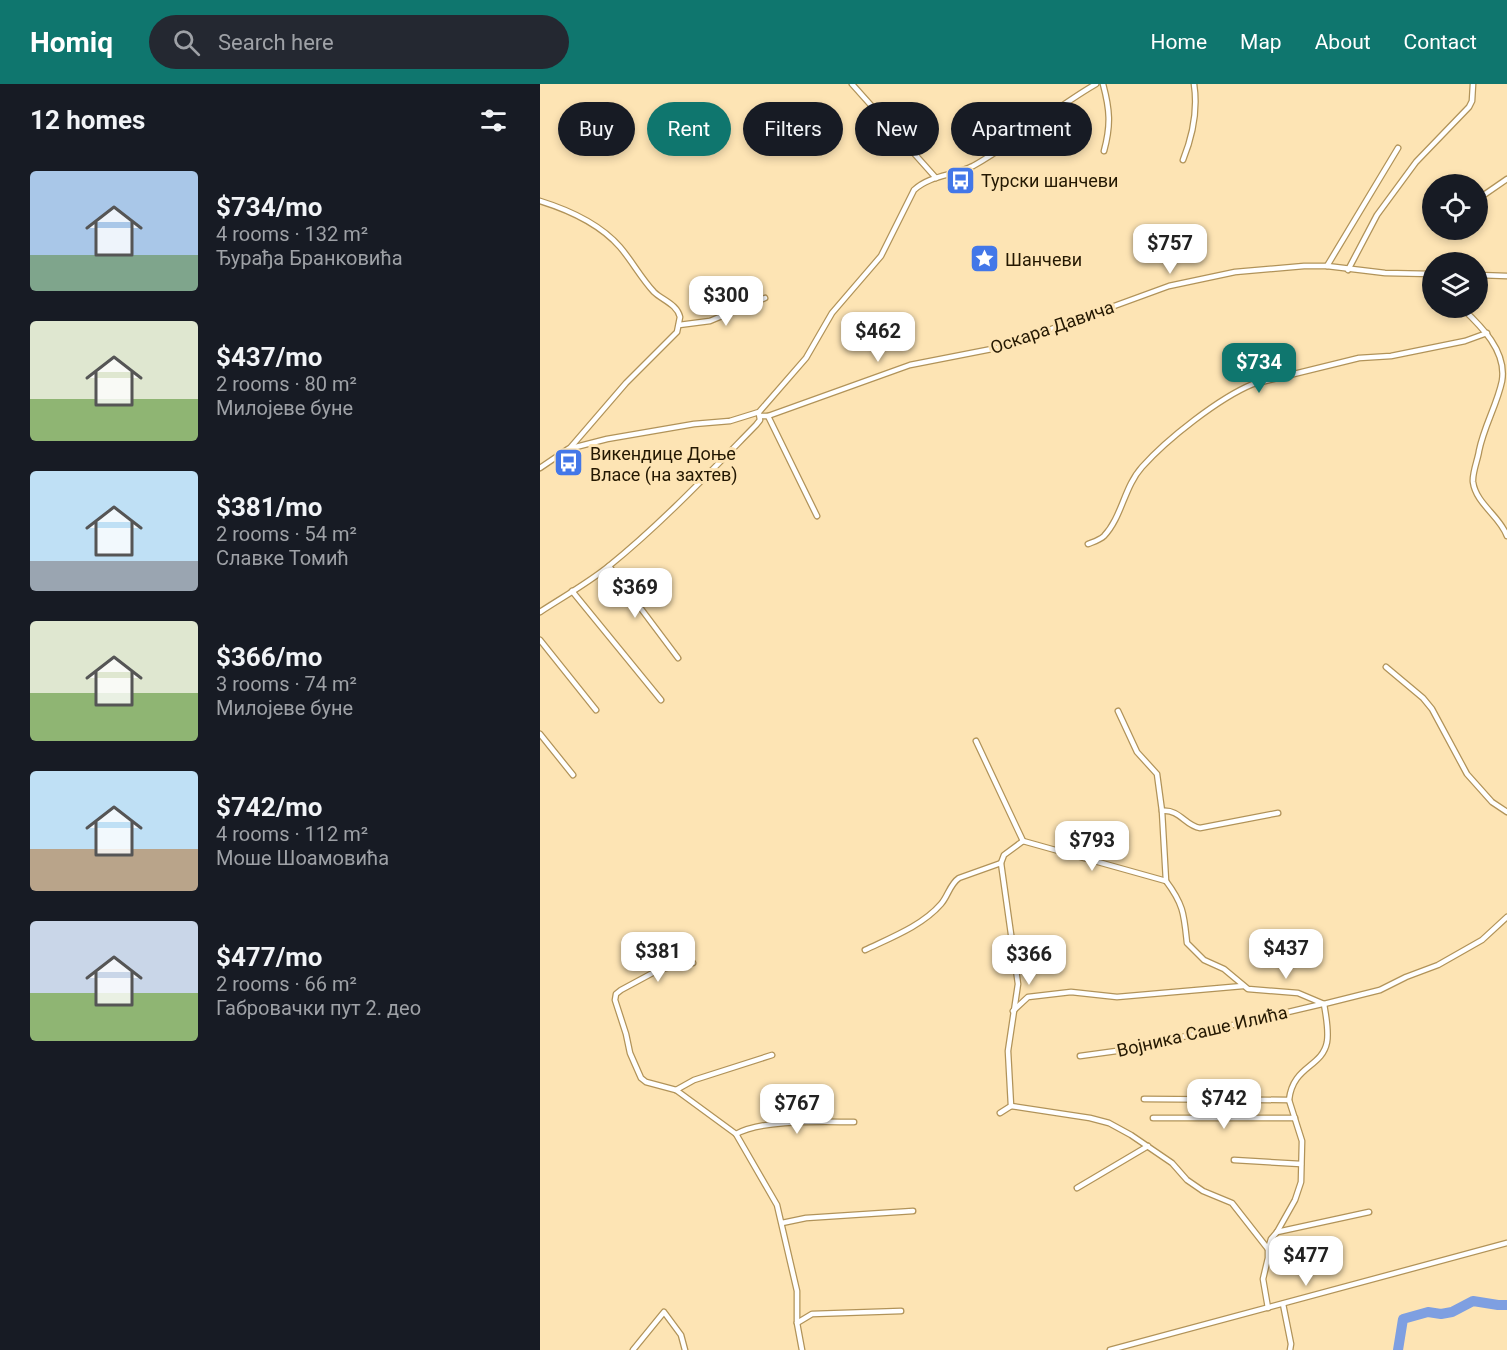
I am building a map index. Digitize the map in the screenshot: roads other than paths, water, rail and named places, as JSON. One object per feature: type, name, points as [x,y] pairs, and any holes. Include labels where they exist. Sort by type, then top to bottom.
[{"type":"street","points":[[852,84],[936,178]]},
{"type":"street","points":[[568,449],[607,439],[694,424],[730,421],[760,414],[806,358],[832,313],[880,256],[914,190],[922,182],[949,176],[973,166],[1085,87],[1096,84]]},
{"type":"street","points":[[1103,84],[1109,108],[1110,129],[1104,151]]},
{"type":"street","points":[[1183,160],[1195,117],[1194,84]]},
{"type":"street","points":[[1348,270],[1377,215],[1409,171],[1469,107],[1472,101],[1473,84]]},
{"type":"street","points":[[1327,266],[1398,147]]},
{"type":"street","points":[[1488,192],[1507,179]]},
{"type":"street","points":[[540,201],[600,228],[620,246],[654,292],[679,312],[680,325],[677,332],[626,383],[568,449],[540,468]]},
{"type":"street","name":"Оскара Давича","points":[[760,414],[768,416],[910,365],[1002,347],[1170,286],[1235,272],[1327,266],[1348,270],[1422,274]]},
{"type":"street","points":[[1488,275],[1507,276]]},
{"type":"street","points":[[680,325],[710,321],[765,298]]},
{"type":"street","points":[[1472,318],[1487,333],[1501,360],[1503,380],[1483,434],[1473,482],[1483,502],[1504,526],[1507,536]]},
{"type":"street","points":[[1088,544],[1103,537],[1140,468],[1174,436],[1237,391],[1253,384],[1359,358],[1402,354],[1465,341],[1487,333]]},
{"type":"street","points":[[540,612],[609,566],[684,498],[756,425],[760,420],[760,414]]},
{"type":"street","points":[[768,416],[817,516]]},
{"type":"street","points":[[609,566],[678,658]]},
{"type":"street","points":[[572,591],[661,700]]},
{"type":"street","points":[[540,640],[596,710]]},
{"type":"street","points":[[1386,667],[1428,704],[1445,730],[1467,774],[1492,802],[1507,812]]},
{"type":"street","points":[[1118,711],[1137,752],[1157,774],[1162,811],[1166,881],[1177,896],[1184,913],[1187,943],[1204,960],[1224,969],[1248,989],[1298,993],[1322,1003],[1328,1037],[1325,1048],[1317,1059],[1295,1079],[1289,1100],[1302,1141],[1298,1194],[1271,1239],[1268,1250],[1263,1279],[1268,1308]]},
{"type":"street","points":[[540,734],[573,775]]},
{"type":"street","points":[[976,741],[1023,841],[1166,881]]},
{"type":"street","points":[[1162,811],[1170,810],[1177,813],[1194,827],[1200,828],[1278,813]]},
{"type":"street","points":[[1011,1106],[1008,1051],[1018,984],[1001,864],[1004,855],[1023,841]]},
{"type":"street","points":[[865,950],[926,918],[942,904],[954,882],[959,878],[1001,864]]},
{"type":"street","name":"Војника Саше Илића","points":[[1080,1056],[1131,1049],[1380,990],[1438,965],[1482,940],[1507,917]]},
{"type":"street","points":[[693,963],[660,969],[621,990],[616,994],[615,1000],[630,1053],[641,1078],[646,1082],[676,1090],[736,1134],[777,1205],[797,1291],[797,1323],[802,1350]]},
{"type":"street","points":[[1013,1011],[1028,997],[1071,992],[1117,997],[1243,986]]},
{"type":"street","points":[[676,1090],[702,1077],[772,1055]]},
{"type":"street","points":[[1144,1099],[1289,1100]]},
{"type":"street","points":[[1000,1113],[1011,1106],[1109,1123],[1172,1163],[1187,1180],[1203,1191],[1232,1203],[1268,1250]]},
{"type":"street","points":[[1153,1118],[1295,1118]]},
{"type":"street","points":[[736,1134],[754,1126],[854,1122]]},
{"type":"street","points":[[1077,1188],[1148,1146]]},
{"type":"street","points":[[1234,1160],[1301,1164]]},
{"type":"street","points":[[782,1223],[806,1218],[913,1211]]},
{"type":"street","points":[[1277,1232],[1369,1212]]},
{"type":"street","points":[[1110,1350],[1507,1243]]},
{"type":"street","points":[[1283,1304],[1291,1344],[1290,1350]]},
{"type":"street","points":[[797,1323],[812,1314],[901,1311]]},
{"type":"street","points":[[633,1350],[664,1312],[681,1335],[685,1350]]},
{"type":"waterway","points":[[1398,1350],[1403,1319],[1428,1312],[1441,1314],[1452,1312],[1473,1301],[1507,1305]]},
{"type":"place","name":"Турски шанчеви","points":[[960,180]]},
{"type":"place","name":"Шанчеви","points":[[984,259]]},
{"type":"place","name":"Викендице Доње Власе (на захтев)","points":[[569,463]]}]
